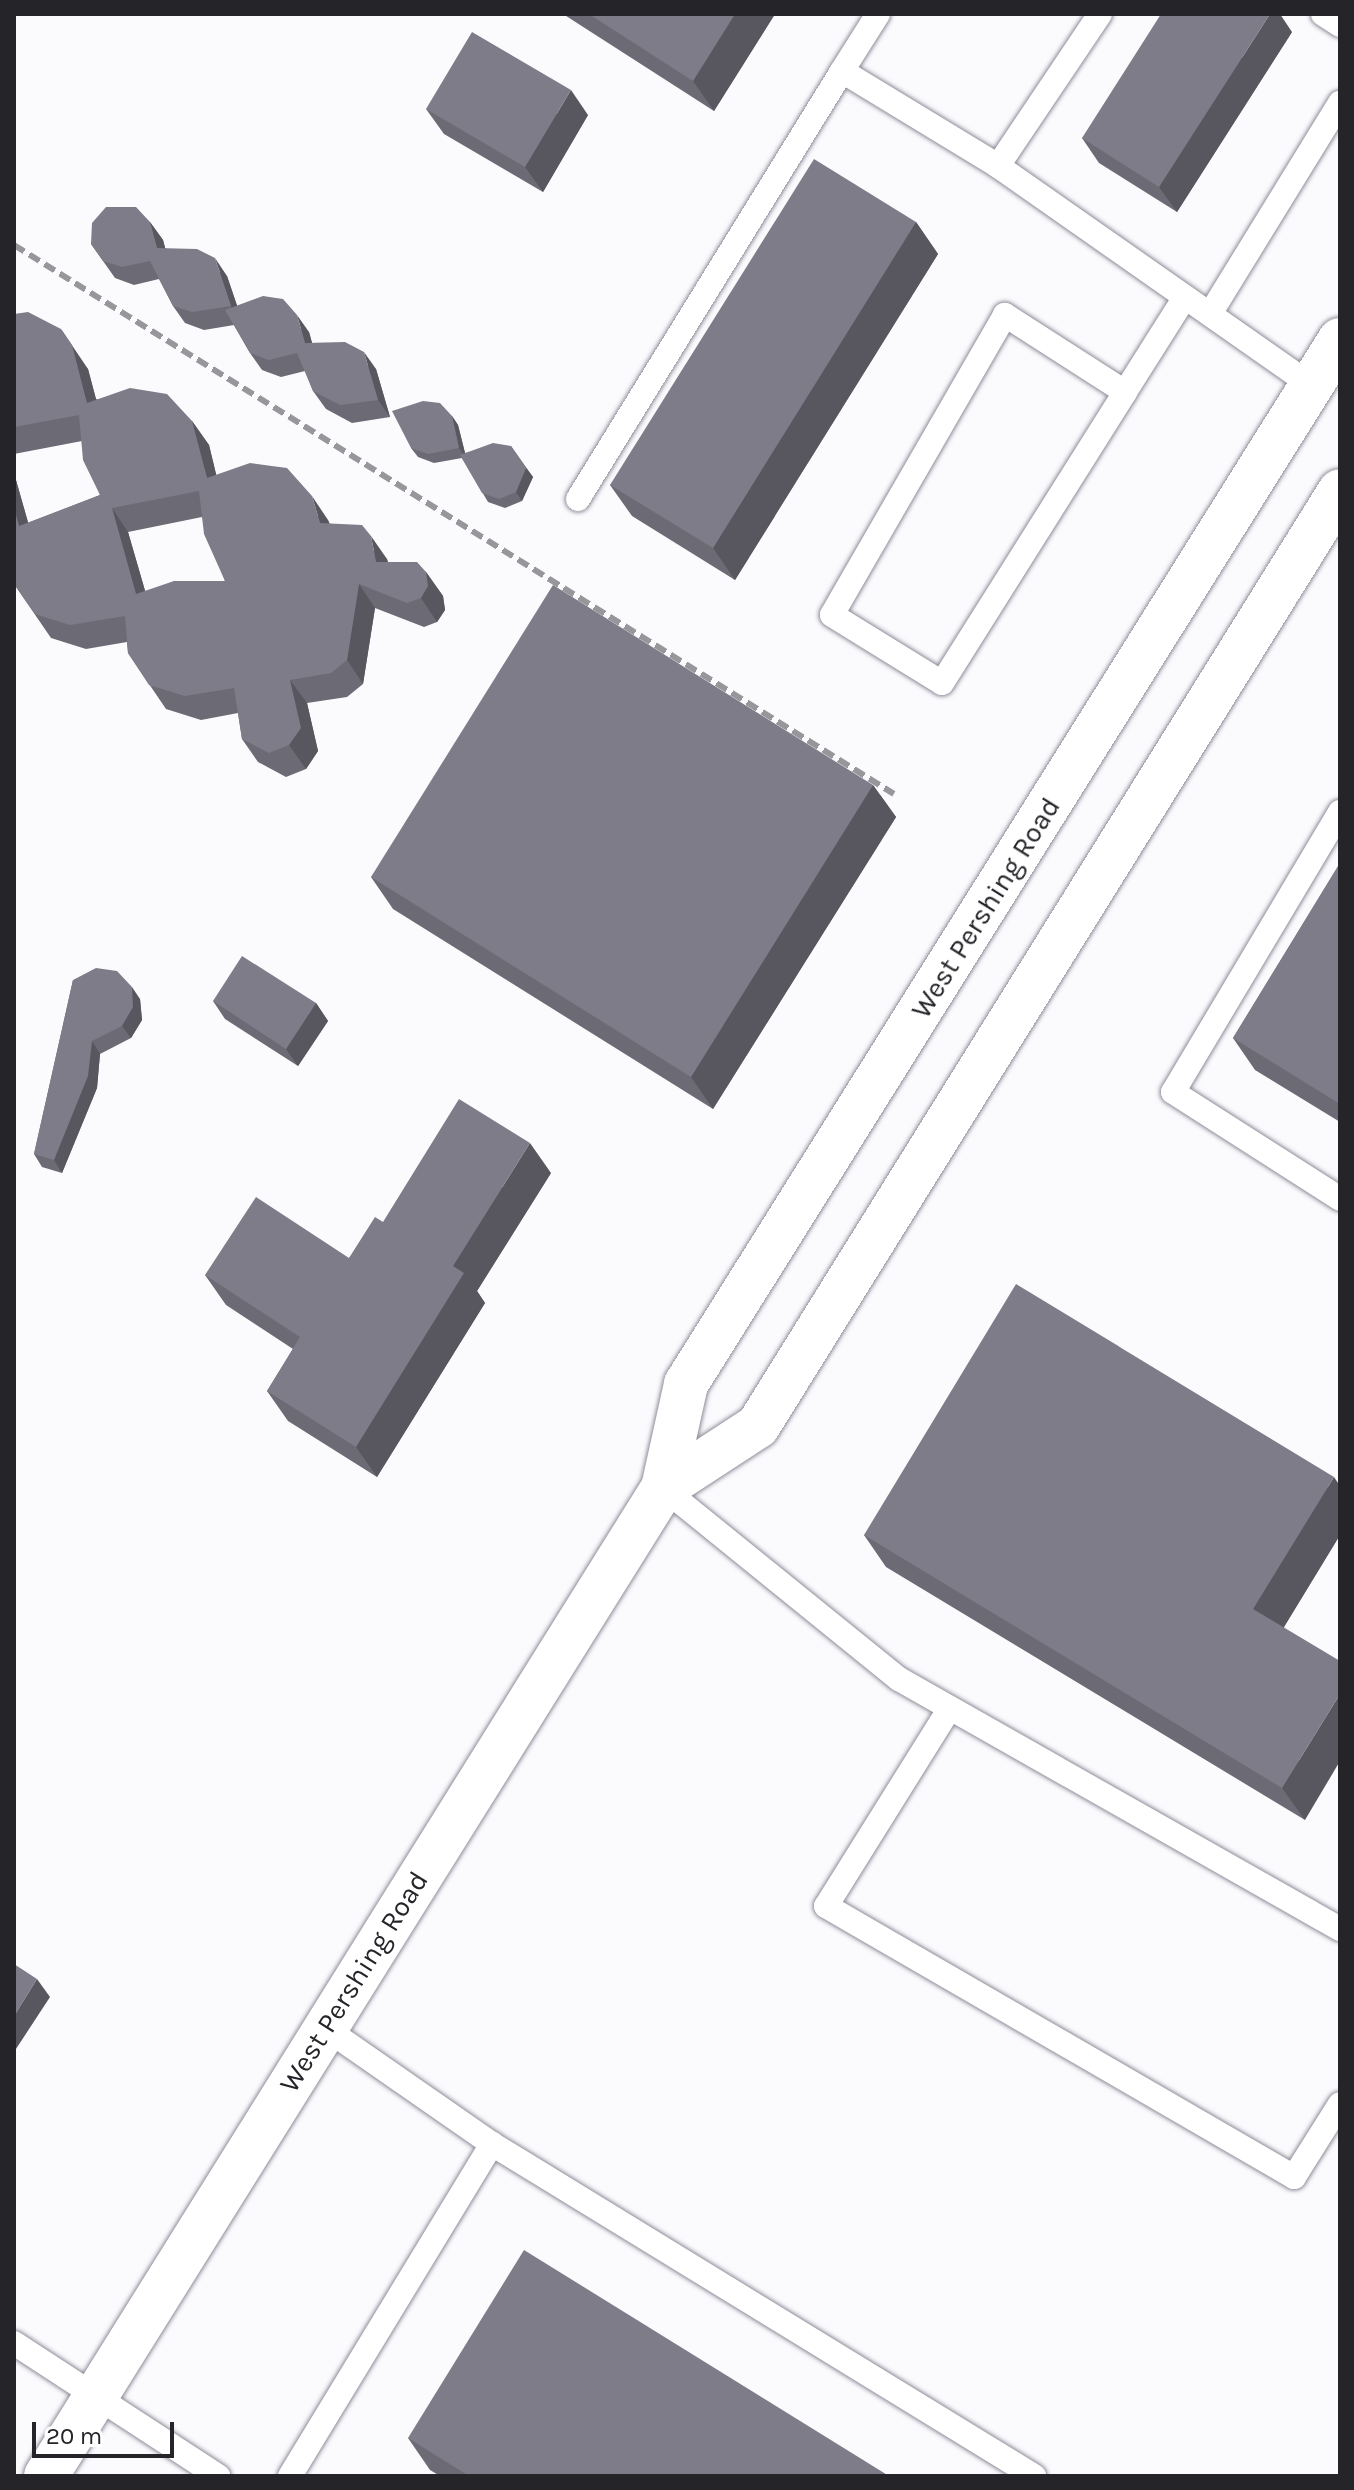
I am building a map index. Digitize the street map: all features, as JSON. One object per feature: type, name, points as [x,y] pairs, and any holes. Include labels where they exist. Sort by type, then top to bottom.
[{"type":"main road","name":"West Pershing Road","points":[[46,2476],[663,1488],[686,1384],[1326,395],[1340,340]]},
{"type":"main road","name":"West Pershing Road","points":[[663,1488],[758,1426],[1340,491]]},
{"type":"lane","points":[[578,499],[878,14]]},
{"type":"lane","points":[[998,166],[1100,14]]},
{"type":"lane","points":[[1323,14],[1340,25]]},
{"type":"lane","points":[[842,71],[998,166],[1326,395]]},
{"type":"lane","points":[[1210,314],[1340,103]]},
{"type":"lane","points":[[1125,392],[1005,315],[832,615],[942,683],[1185,297]]},
{"type":"lane","points":[[1340,812],[1173,1092],[1340,1199]]},
{"type":"lane","points":[[663,1488],[899,1679],[948,1711],[1340,1929]]},
{"type":"lane","points":[[948,1711],[826,1906],[1294,2177],[1340,2104]]},
{"type":"lane","points":[[325,2028],[492,2144],[1034,2476]]},
{"type":"lane","points":[[290,2476],[492,2144]]},
{"type":"lane","points":[[14,2343],[97,2394],[218,2476]]},
{"type":"building","points":[[589,14],[735,14],[693,81]]},
{"type":"building","points":[[1161,14],[1270,14],[1159,187],[1082,138]]},
{"type":"building","points":[[472,32],[571,90],[525,167],[426,109]]},
{"type":"building","points":[[814,159],[916,222],[713,548],[610,485]]},
{"type":"building","points":[[106,207],[136,207],[150,222],[157,248],[197,249],[215,258],[231,306],[192,312],[173,306],[150,261],[122,267],[103,261],[91,244],[92,223]]},
{"type":"building","points":[[263,296],[283,299],[297,315],[305,343],[345,342],[364,352],[378,400],[340,405],[313,391],[297,353],[269,360],[250,353],[225,310]]},
{"type":"building","points":[[28,312],[61,329],[72,345],[87,403],[130,388],[167,394],[192,421],[207,478],[250,463],[287,468],[312,496],[320,523],[362,525],[371,536],[376,562],[417,562],[426,572],[428,586],[421,598],[407,603],[359,584],[347,660],[331,673],[290,680],[301,728],[289,745],[269,753],[242,739],[234,688],[185,696],[149,685],[128,653],[125,616],[70,625],[35,614],[14,584],[14,508],[19,526],[100,495],[83,460],[79,415],[14,427],[14,314]],"holes":[[[199,491],[204,534],[225,581],[174,581],[136,594],[112,508]]]},
{"type":"building","points":[[423,401],[440,403],[452,416],[459,448],[428,454],[411,448],[392,411]]},
{"type":"building","points":[[493,443],[511,446],[526,468],[516,492],[499,499],[482,493],[460,455]]},
{"type":"building","points":[[553,585],[873,785],[691,1077],[371,877]]},
{"type":"building","points":[[1340,863],[1340,1104],[1233,1038]]},
{"type":"building","points":[[242,956],[316,1003],[286,1049],[213,1001]]},
{"type":"building","points":[[96,968],[117,971],[132,987],[133,1007],[122,1026],[92,1041],[88,1076],[54,1160],[34,1154],[73,980]]},
{"type":"building","points":[[459,1099],[530,1143],[453,1266],[464,1273],[356,1447],[267,1391],[300,1337],[205,1275],[256,1197],[349,1258],[375,1217],[383,1222]]},
{"type":"building","points":[[1016,1284],[1334,1477],[1253,1609],[1340,1661],[1340,1694],[1282,1788],[864,1535]]},
{"type":"building","points":[[14,1964],[37,1979],[14,2016]]},
{"type":"building","points":[[524,2250],[889,2476],[469,2476],[408,2438]]},
{"type":"railway","points":[[14,245],[894,794]]}]
